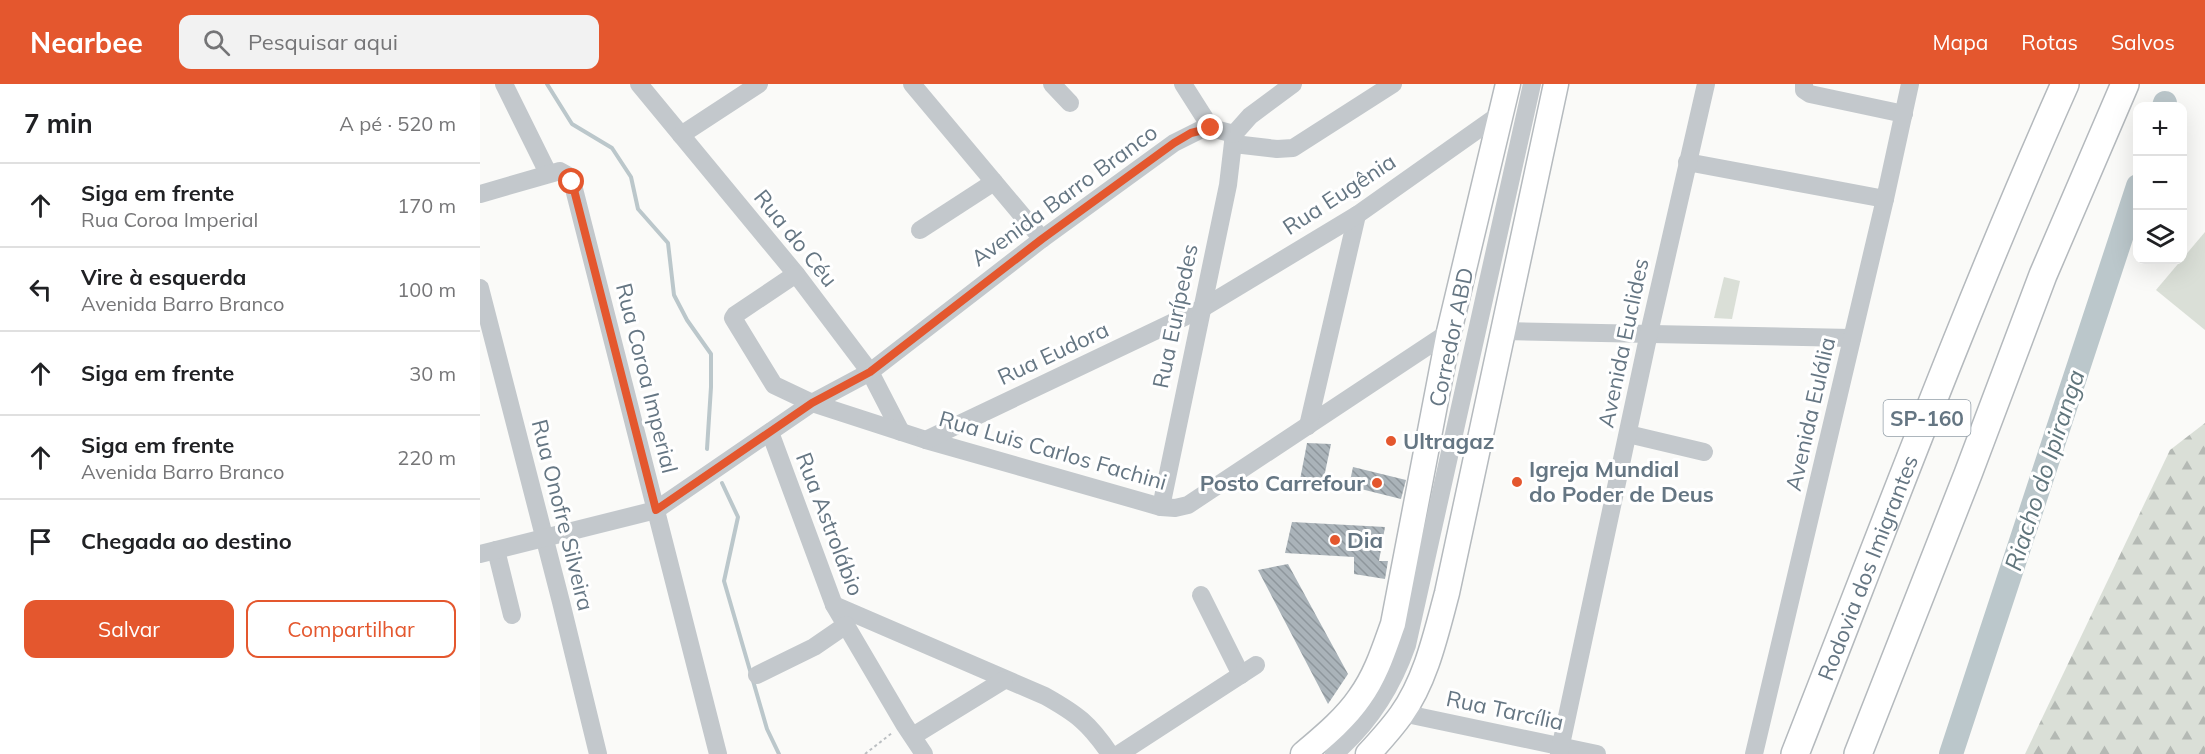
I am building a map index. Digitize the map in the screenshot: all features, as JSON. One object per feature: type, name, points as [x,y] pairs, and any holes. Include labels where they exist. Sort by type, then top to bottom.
[{"type":"highway","name":"Rodovia dos Imigrantes","points":[[1796,754],[2022,179],[2064,84]]},
{"type":"highway","name":"SP-160","points":[[1858,754],[1968,474],[2043,274],[2125,84]]},
{"type":"main road","points":[[1303,754],[1326,735],[1360,698],[1380,662],[1393,624],[1449,332],[1508,84]]},
{"type":"main road","points":[[1368,754],[1402,713],[1419,680],[1434,641],[1447,593],[1556,84]]},
{"type":"street","name":"Rua do Céu","points":[[639,84],[796,274],[870,372],[901,432]]},
{"type":"street","points":[[681,135],[759,84]]},
{"type":"street","points":[[912,84],[1042,239]]},
{"type":"street","points":[[1052,84],[1070,103]]},
{"type":"street","points":[[1183,84],[1211,128],[1234,139],[1277,149],[1293,148],[1393,84]]},
{"type":"street","points":[[1234,139],[1250,116],[1293,84]]},
{"type":"street","name":"Corredor ABD","points":[[1334,754],[1349,741],[1378,706],[1390,687],[1407,645],[1532,84]]},
{"type":"street","name":"Avenida Euclides","points":[[1560,750],[1648,333],[1706,84]]},
{"type":"street","points":[[1804,84],[1804,90],[1810,94],[1904,114]]},
{"type":"street","name":"Avenida Eulália","points":[[1755,754],[1910,84]]},
{"type":"street","points":[[480,194],[548,173],[511,87]]},
{"type":"street","name":"Rua Eugênia","points":[[1201,309],[1357,215],[1500,114]]},
{"type":"street","name":"Avenida Barro Branco","points":[[812,403],[870,372],[1042,239],[1174,143],[1191,133],[1211,128]]},
{"type":"street","name":"Rua Eurípedes","points":[[1161,507],[1234,139]]},
{"type":"street","points":[[1687,162],[1885,199]]},
{"type":"street","name":"Rua Coroa Imperial","points":[[548,173],[565,172],[572,182],[718,754]]},
{"type":"street","points":[[920,230],[994,182]]},
{"type":"street","points":[[1308,426],[1357,215]]},
{"type":"street","name":"Rua Luis Carlos Fachini","points":[[796,274],[733,318],[774,385],[812,403],[926,440],[1161,507],[1175,508],[1188,505],[1449,332]]},
{"type":"street","name":"Rua Onofre Silveira","points":[[482,300],[598,754]]},
{"type":"street","name":"Rua Eudora","points":[[926,440],[1201,309]]},
{"type":"street","points":[[1503,331],[1852,338]]},
{"type":"street","points":[[512,615],[488,552],[656,510],[812,403]]},
{"type":"street","name":"Rua Astrolábio","points":[[770,432],[834,605],[924,754]]},
{"type":"street","points":[[1628,434],[1704,452]]},
{"type":"street","points":[[1201,595],[1241,675]]},
{"type":"street","points":[[834,605],[1045,696],[1072,711],[1094,730],[1110,754]]},
{"type":"street","points":[[757,675],[814,647],[846,625]]},
{"type":"street","points":[[1119,754],[1256,665]]},
{"type":"street","points":[[908,730],[1004,680]]},
{"type":"street","name":"Rua Tarcília","points":[[1402,713],[1560,750],[1597,754]]},
{"type":"path","points":[[865,754],[908,730]]},
{"type":"green space","points":[[2205,232],[2205,330],[2156,290],[2178,264],[2187,264],[2187,253]]},
{"type":"green space","points":[[1724,277],[1740,281],[1732,319],[1714,318]]},
{"type":"green space","points":[[2205,423],[2205,754],[2025,754],[2170,450]]},
{"type":"building","points":[[1307,443],[1331,444],[1323,482],[1300,480]]},
{"type":"building","name":"Posto Carrefour","points":[[1353,467],[1406,480],[1401,499],[1349,486]]},
{"type":"building","name":"Dia","points":[[1292,522],[1385,527],[1379,561],[1388,561],[1385,579],[1354,574],[1354,557],[1285,553]]},
{"type":"building","points":[[1288,564],[1348,674],[1328,704],[1258,570]]},
{"type":"waterway","points":[[547,84],[572,124],[612,148],[631,177],[638,209],[668,243],[674,295],[687,320],[711,354],[707,449]]},
{"type":"waterway","name":"Riacho do Ipiranga","points":[[1951,754],[2133,201]]},
{"type":"waterway","points":[[722,483],[738,517],[724,581],[767,729],[779,754]]},
{"type":"place","name":"Ultragaz","points":[[1391,441]]},
{"type":"place","name":"Igreja Mundial do Poder de Deus","points":[[1517,482]]},
{"type":"place","name":"Posto Carrefour","points":[[1377,483]]},
{"type":"place","name":"Dia","points":[[1335,540]]},
{"type":"route","points":[[572,182],[656,510],[812,403],[870,372],[1042,239],[1174,143],[1191,133],[1211,128]]}]
